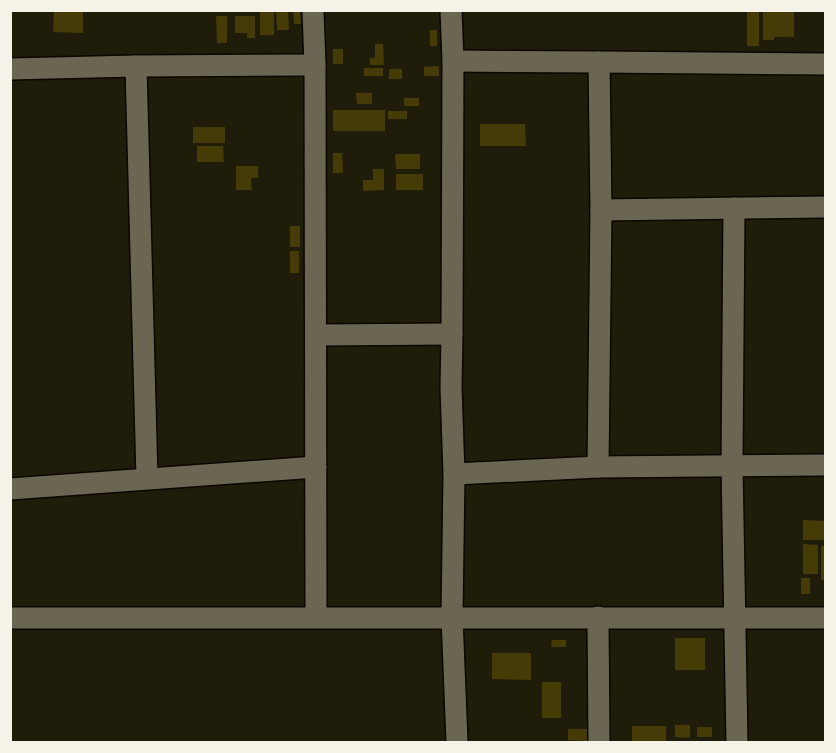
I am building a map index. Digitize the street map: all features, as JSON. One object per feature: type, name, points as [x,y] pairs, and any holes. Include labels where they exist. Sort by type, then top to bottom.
[{"type":"street","points":[[313,10],[316,617]]},
{"type":"street","points":[[451,10],[453,61],[451,387],[454,474],[452,617],[456,742]]},
{"type":"street","points":[[453,61],[825,64]]},
{"type":"street","points":[[598,467],[601,210],[599,63]]},
{"type":"street","points":[[10,69],[315,65]]},
{"type":"street","points":[[136,66],[147,478]]},
{"type":"street","points":[[601,210],[825,207]]},
{"type":"street","points":[[734,208],[732,466],[737,742]]},
{"type":"street","points":[[316,335],[452,334]]},
{"type":"street","points":[[454,474],[598,467],[825,465]]},
{"type":"street","points":[[10,489],[316,467]]},
{"type":"street","points":[[598,617],[599,742]]},
{"type":"street","points":[[10,618],[825,618]]},
{"type":"building","points":[[54,10],[83,10],[83,33],[53,32]]},
{"type":"building","points":[[260,10],[274,10],[274,35],[260,35]]},
{"type":"building","points":[[276,10],[288,10],[289,30],[277,30]]},
{"type":"building","points":[[293,10],[300,10],[301,24],[294,24]]},
{"type":"building","points":[[763,10],[794,10],[794,37],[774,37],[774,40],[763,40]]},
{"type":"building","points":[[747,12],[759,12],[759,46],[747,46]]},
{"type":"building","points":[[216,16],[227,16],[227,43],[217,43]]},
{"type":"building","points":[[235,16],[255,16],[255,38],[247,38],[247,33],[235,33]]},
{"type":"building","points":[[430,30],[437,30],[437,46],[430,46]]},
{"type":"building","points":[[375,44],[383,44],[384,65],[370,65],[370,58],[375,58]]},
{"type":"building","points":[[333,49],[343,49],[343,64],[333,64]]},
{"type":"building","points":[[439,66],[439,76],[424,76],[424,67]]},
{"type":"building","points":[[364,68],[383,68],[383,76],[364,76]]},
{"type":"building","points":[[389,69],[402,69],[402,79],[389,79]]},
{"type":"building","points":[[356,93],[372,93],[372,104],[357,104]]},
{"type":"building","points":[[404,98],[419,98],[419,106],[404,106]]},
{"type":"building","points":[[333,110],[385,110],[385,131],[333,131]]},
{"type":"building","points":[[388,111],[407,111],[407,119],[388,119]]},
{"type":"building","points":[[480,124],[525,124],[526,146],[480,146]]},
{"type":"building","points":[[193,127],[225,127],[225,143],[193,143]]},
{"type":"building","points":[[197,146],[223,146],[224,162],[197,162]]},
{"type":"building","points":[[333,153],[342,153],[343,173],[333,173]]},
{"type":"building","points":[[395,154],[420,154],[420,169],[396,169]]},
{"type":"building","points":[[236,166],[258,166],[258,178],[251,178],[252,190],[236,190]]},
{"type":"building","points":[[373,169],[384,169],[384,190],[363,191],[363,180],[373,180]]},
{"type":"building","points":[[396,174],[423,174],[423,190],[396,190]]},
{"type":"building","points":[[290,226],[300,226],[300,247],[290,247]]},
{"type":"building","points":[[290,251],[299,251],[299,273],[290,273]]},
{"type":"building","points":[[803,520],[826,521],[826,540],[803,540]]},
{"type":"building","points":[[803,544],[818,545],[818,574],[803,574]]},
{"type":"building","points":[[821,546],[826,546],[826,580],[821,580]]},
{"type":"building","points":[[801,578],[810,578],[810,594],[801,594]]},
{"type":"building","points":[[675,638],[705,638],[705,670],[675,670]]},
{"type":"building","points":[[552,640],[566,640],[566,647],[551,647]]},
{"type":"building","points":[[492,653],[531,653],[531,680],[492,679]]},
{"type":"building","points":[[542,682],[561,682],[561,718],[542,718]]},
{"type":"building","points":[[675,725],[690,725],[690,738],[675,737]]},
{"type":"building","points":[[632,726],[666,726],[666,742],[632,742]]},
{"type":"building","points":[[697,727],[712,727],[712,737],[697,737]]},
{"type":"building","points":[[568,729],[587,729],[587,741],[568,740]]}]
